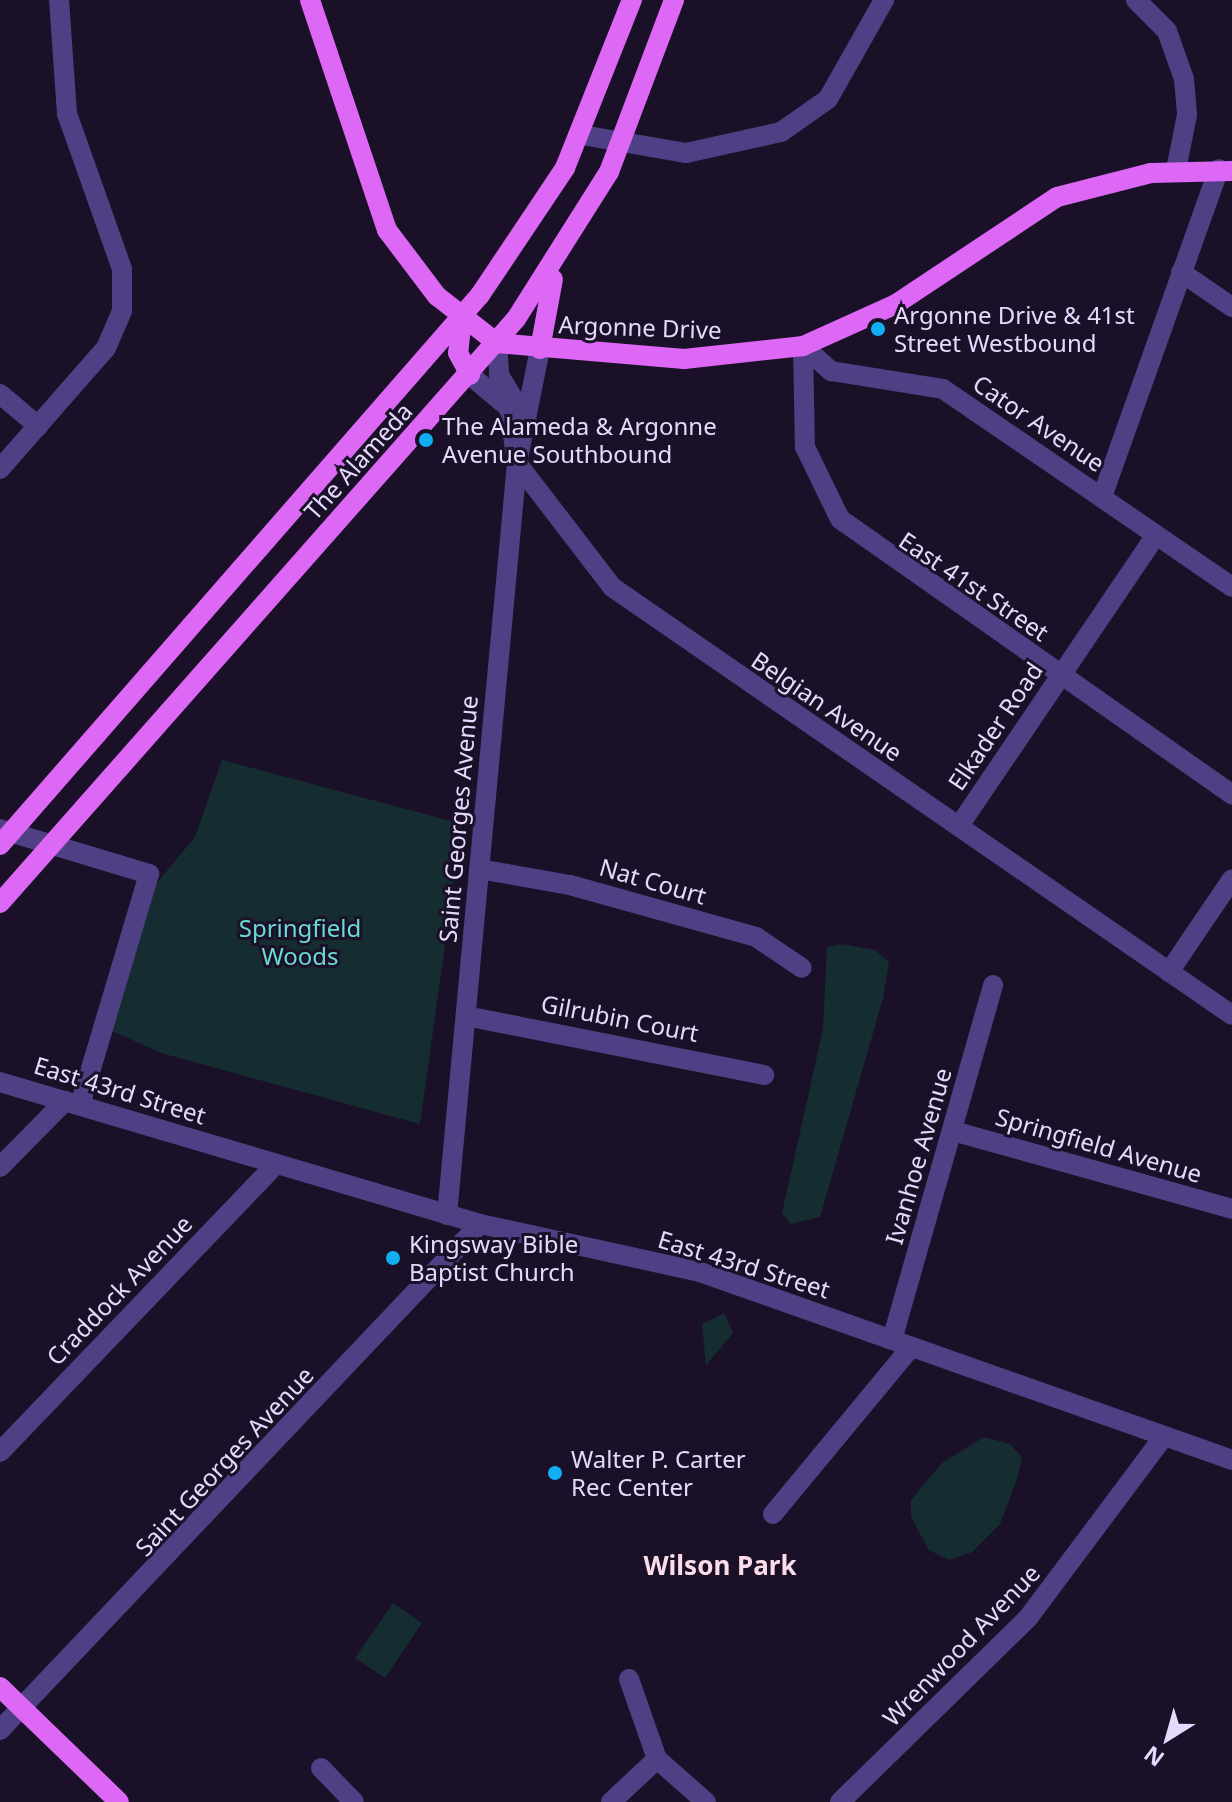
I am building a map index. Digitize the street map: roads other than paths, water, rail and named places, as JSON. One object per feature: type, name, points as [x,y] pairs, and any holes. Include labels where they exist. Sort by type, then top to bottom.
[{"type":"main road","name":"Argonne Drive","points":[[310,0],[378,211],[409,265],[462,317],[497,343],[684,359],[803,346],[896,304],[1040,205],[1090,186],[1176,170],[1226,170]]},
{"type":"main road","name":"The Alameda","points":[[4,835],[462,317],[539,212],[582,135],[632,0]]},
{"type":"main road","name":"The Alameda","points":[[0,903],[497,343],[562,253],[622,144],[674,0]]},
{"type":"main road","points":[[540,349],[543,308],[562,253]]},
{"type":"main road","points":[[462,317],[458,353],[470,375]]},
{"type":"main road","points":[[0,1687],[119,1802]]},
{"type":"street","points":[[0,469],[106,348],[124,292],[67,114],[59,0]]},
{"type":"street","points":[[582,135],[622,144],[704,153],[796,124],[835,90],[884,0]]},
{"type":"street","points":[[1147,3],[1167,31],[1184,79],[1187,115],[1176,170]]},
{"type":"street","points":[[1102,497],[1181,272],[1226,170]]},
{"type":"street","points":[[1181,272],[1232,307]]},
{"type":"street","points":[[497,343],[499,375],[523,405],[528,429]]},
{"type":"street","name":"Cator Avenue","points":[[803,346],[831,371],[943,389],[1232,587]]},
{"type":"street","name":"East 41st Street","points":[[803,346],[805,447],[840,519],[1232,795]]},
{"type":"street","name":"Saint Georges Avenue","points":[[447,1215],[517,463],[528,429],[540,349]]},
{"type":"street","name":"Belgian Avenue","points":[[470,375],[509,408],[517,463],[612,587],[1232,1015]]},
{"type":"street","points":[[0,394],[38,426]]},
{"type":"street","name":"Elkader Road","points":[[959,826],[1156,535]]},
{"type":"street","points":[[0,1167],[72,1103],[149,874],[51,844],[4,835]]},
{"type":"street","name":"Nat Court","points":[[479,869],[570,885],[756,937],[802,968]]},
{"type":"street","points":[[1169,972],[1232,879]]},
{"type":"street","name":"Ivanhoe Avenue","points":[[773,1514],[902,1343],[953,1131],[993,985]]},
{"type":"street","name":"Gilrubin Court","points":[[466,1016],[764,1075]]},
{"type":"street","name":"East 43rd Street","points":[[0,1082],[480,1224],[700,1272],[1232,1460]]},
{"type":"street","name":"Springfield Avenue","points":[[953,1131],[1232,1209]]},
{"type":"street","name":"Craddock Avenue","points":[[0,1452],[276,1164]]},
{"type":"street","name":"Saint Georges Avenue","points":[[0,1730],[480,1224]]},
{"type":"street","name":"Wrenwood Avenue","points":[[840,1802],[1028,1618],[1164,1436]]},
{"type":"street","points":[[629,1679],[657,1759],[706,1802]]},
{"type":"street","points":[[611,1802],[657,1759]]},
{"type":"street","points":[[321,1768],[354,1802]]},
{"type":"place","name":"Argonne Drive & 41st Street Westbound","points":[[878,329]]},
{"type":"place","name":"The Alameda & Argonne Avenue Southbound","points":[[426,440]]},
{"type":"place","name":"Kingsway Bible Baptist Church","points":[[393,1258]]},
{"type":"place","name":"Walter P. Carter Rec Center","points":[[555,1473]]},
{"type":"district","name":"Wilson Park","points":[[720,1566]]},
{"type":"park label","name":"Springfield Woods","points":[[300,942]]}]
